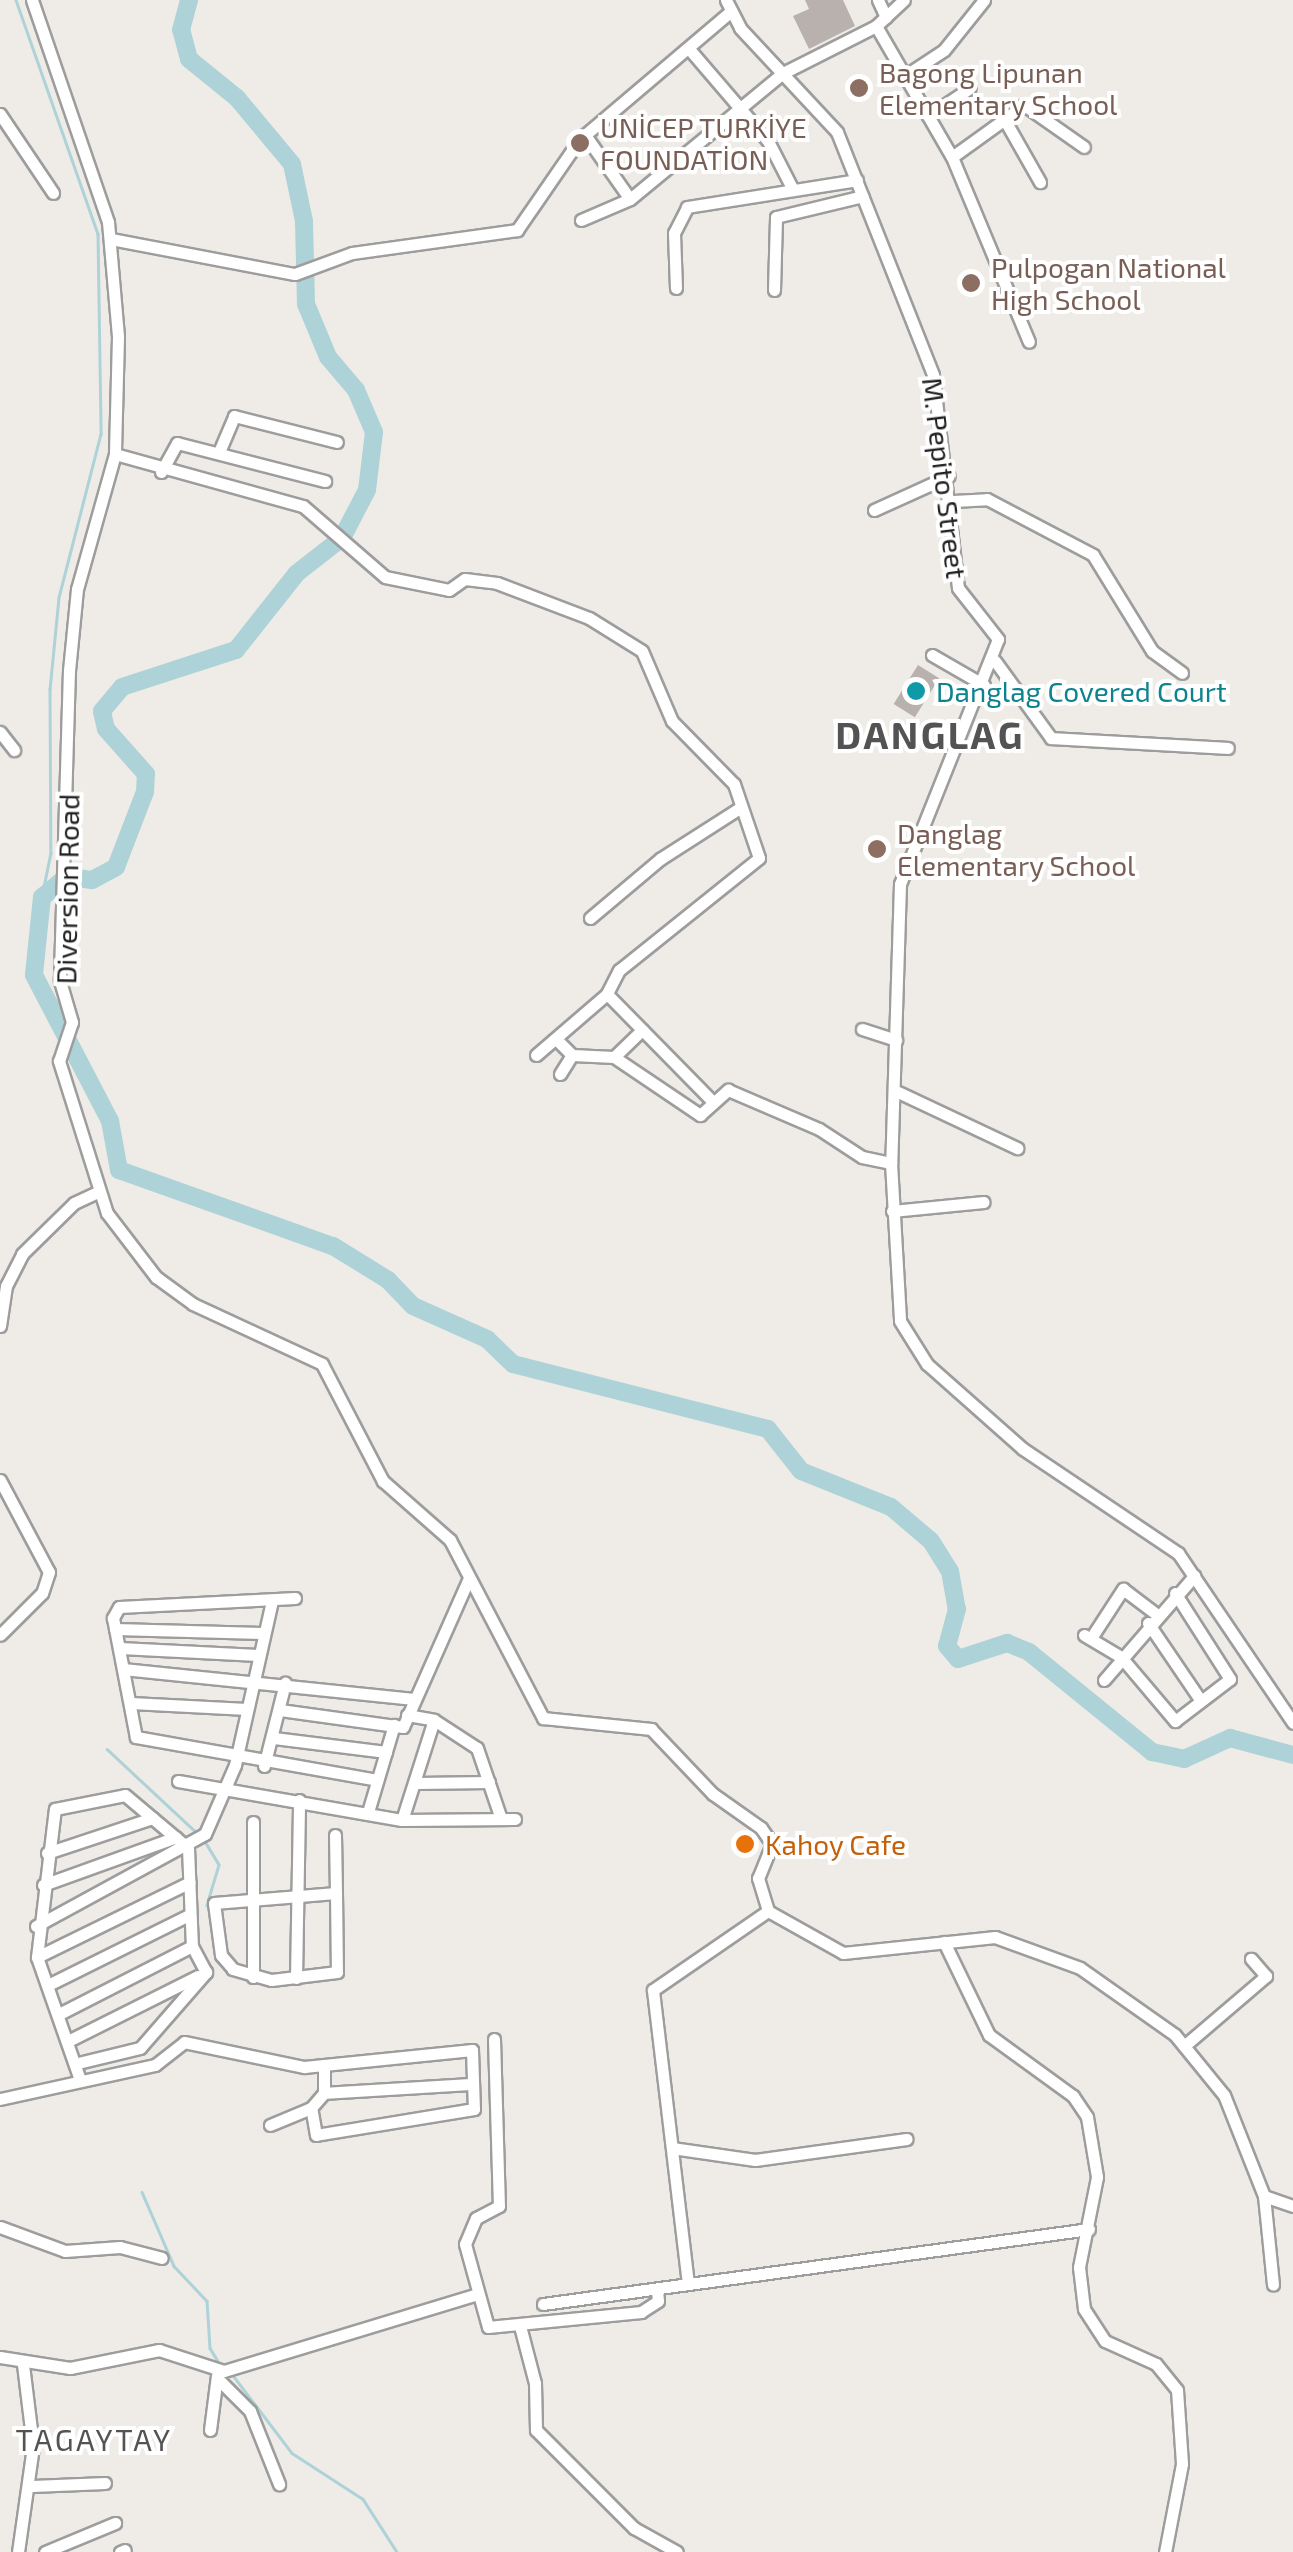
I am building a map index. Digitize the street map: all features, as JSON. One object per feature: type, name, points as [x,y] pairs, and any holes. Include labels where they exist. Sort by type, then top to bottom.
[{"type":"street","name":"Diversion Road","points":[[32,0],[111,239],[115,454],[76,589],[69,670],[60,981],[67,1041],[66,1093],[98,1192],[156,1277],[208,1312],[322,1364],[365,1455],[450,1540],[543,1718],[651,1729],[714,1794],[762,1828],[772,1844],[758,1878],[768,1911]]},
{"type":"street","points":[[878,0],[886,16]]},
{"type":"street","points":[[580,220],[630,199],[783,73],[876,26],[904,0]]},
{"type":"street","points":[[906,75],[944,50],[984,0]]},
{"type":"street","points":[[111,239],[295,274],[310,273],[352,253],[517,230],[585,136],[690,50],[728,7]]},
{"type":"street","name":"M. Pepito Street","points":[[728,7],[783,73],[826,115],[857,180],[927,352],[953,501],[952,566],[963,603],[998,639],[990,672]]},
{"type":"street","points":[[876,26],[952,157],[1030,342]]},
{"type":"street","points":[[690,50],[741,108],[792,188]]},
{"type":"street","points":[[928,116],[970,88]]},
{"type":"street","points":[[952,157],[1007,124],[1027,105],[1084,147]]},
{"type":"street","points":[[0,114],[53,193]]},
{"type":"street","points":[[1007,124],[1040,182]]},
{"type":"street","points":[[585,136],[630,199]]},
{"type":"street","points":[[676,288],[674,234],[684,210],[792,188],[857,180]]},
{"type":"street","points":[[774,290],[776,217],[862,196]]},
{"type":"street","points":[[219,452],[234,416],[337,442]]},
{"type":"street","points":[[161,472],[172,444],[219,452],[325,481]]},
{"type":"street","points":[[115,454],[161,472],[303,506],[384,577],[449,590],[487,580],[630,640],[650,665],[672,721],[734,784],[738,810],[759,858],[619,970],[607,994],[536,1055]]},
{"type":"street","points":[[874,510],[950,476]]},
{"type":"street","points":[[953,501],[987,499],[1094,555],[1152,651],[1182,673]]},
{"type":"street","points":[[932,655],[990,672],[1051,738],[1228,748]]},
{"type":"street","points":[[990,672],[904,863],[897,981],[898,1092],[891,1163],[900,1321],[927,1364],[1034,1458],[1178,1552],[1293,1723]]},
{"type":"street","points":[[0,732],[14,750]]},
{"type":"street","points":[[590,918],[660,858],[738,810]]},
{"type":"street","points":[[607,994],[712,1101]]},
{"type":"street","points":[[862,1029],[896,1040]]},
{"type":"street","points":[[614,1057],[642,1030]]},
{"type":"street","points":[[556,1039],[572,1055],[614,1057],[700,1115],[728,1090],[820,1129],[862,1157],[891,1163]]},
{"type":"street","points":[[560,1074],[572,1055]]},
{"type":"street","points":[[898,1092],[1017,1148]]},
{"type":"street","points":[[0,1326],[6,1286],[22,1254],[74,1204],[98,1192]]},
{"type":"street","points":[[892,1210],[984,1202]]},
{"type":"street","points":[[0,1480],[50,1572],[42,1593],[0,1635]]},
{"type":"street","points":[[1104,1680],[1152,1618],[1194,1576]]},
{"type":"street","points":[[280,1710],[403,1726],[469,1578]]},
{"type":"street","points":[[1175,1593],[1230,1679],[1175,1721],[1121,1656],[1088,1636],[1123,1589],[1152,1618],[1201,1701]]},
{"type":"street","points":[[294,1598],[119,1606],[116,1629],[136,1737],[238,1755],[264,1766],[378,1780]]},
{"type":"street","points":[[206,1972],[192,1946],[189,1915],[197,1841],[226,1788],[238,1755],[272,1601]]},
{"type":"street","points":[[116,1629],[262,1633]]},
{"type":"street","points":[[120,1648],[258,1655]]},
{"type":"street","points":[[123,1670],[254,1678],[412,1699]]},
{"type":"street","points":[[264,1766],[285,1683]]},
{"type":"street","points":[[131,1703],[247,1709]]},
{"type":"street","points":[[407,1714],[434,1720],[478,1748],[501,1819]]},
{"type":"street","points":[[402,1820],[434,1720]]},
{"type":"street","points":[[368,1812],[394,1726]]},
{"type":"street","points":[[274,1738],[386,1752]]},
{"type":"street","points":[[178,1781],[402,1820],[515,1819]]},
{"type":"street","points":[[416,1783],[489,1782]]},
{"type":"street","points":[[79,2070],[61,2013],[36,1957],[36,1926],[55,1809],[126,1795],[176,1838]]},
{"type":"street","points":[[296,1978],[298,1800]]},
{"type":"street","points":[[47,1853],[152,1818]]},
{"type":"street","points":[[253,1822],[253,1977]]},
{"type":"street","points":[[335,1835],[336,1893],[337,1972],[296,1978],[253,1977],[221,1954],[214,1903],[336,1893]]},
{"type":"street","points":[[43,1885],[176,1838],[197,1841]]},
{"type":"street","points":[[36,1926],[197,1841]]},
{"type":"street","points":[[36,1957],[190,1882]]},
{"type":"street","points":[[688,2284],[653,1990],[768,1911],[844,1953],[995,1937],[1045,1950],[1144,2007],[1184,2046],[1224,2095],[1264,2196],[1273,2285]]},
{"type":"street","points":[[48,1986],[189,1915]]},
{"type":"street","points":[[944,1942],[989,2035],[1082,2107],[1097,2158],[1089,2229],[1080,2266],[1084,2309],[1104,2341],[1156,2364],[1177,2390],[1182,2464],[1165,2552]]},
{"type":"street","points":[[61,2013],[192,1946]]},
{"type":"street","points":[[1184,2046],[1266,1976],[1251,1959]]},
{"type":"street","points":[[70,2040],[206,1972]]},
{"type":"street","points":[[0,2099],[140,2048],[206,1972]]},
{"type":"street","points":[[494,2039],[499,2206],[476,2218],[465,2244],[488,2326],[641,2312],[658,2300],[658,2288]]},
{"type":"street","points":[[79,2070],[155,2065],[184,2042],[324,2065],[472,2050],[474,2109],[316,2135],[312,2108]]},
{"type":"street","points":[[270,2126],[312,2108],[324,2093],[324,2065]]},
{"type":"street","points":[[324,2093],[494,2078]]},
{"type":"street","points":[[672,2148],[755,2160],[908,2139]]},
{"type":"street","points":[[1264,2196],[1293,2206]]},
{"type":"street","points":[[0,2227],[66,2251],[120,2247],[162,2258]]},
{"type":"street","points":[[543,2304],[1089,2229]]},
{"type":"street","points":[[217,2374],[478,2294]]},
{"type":"street","points":[[520,2326],[532,2366],[536,2430],[634,2528],[677,2552]]},
{"type":"street","points":[[0,2357],[23,2365],[91,2366],[159,2350],[217,2374],[250,2411],[278,2484]]},
{"type":"street","points":[[18,2552],[32,2486],[23,2365]]},
{"type":"street","points":[[210,2430],[217,2374]]},
{"type":"street","points":[[32,2486],[105,2484]]},
{"type":"street","points":[[45,2552],[68,2548],[115,2523]]},
{"type":"building","points":[[805,0],[843,0],[855,26],[809,49],[793,16],[809,9]]},
{"type":"building","name":"Danglag Covered Court","points":[[918,665],[939,678],[915,717],[894,704]]},
{"type":"waterway","points":[[16,0],[98,234],[101,434],[59,598],[50,689],[51,853],[42,897]]},
{"type":"waterway","points":[[72,877],[92,880],[116,867],[145,792],[146,774],[106,729],[102,711],[122,687],[236,650],[297,573],[342,538],[367,490],[374,432],[356,390],[328,357],[306,304],[304,221],[292,164],[237,98],[189,59],[181,30],[189,0]]},
{"type":"waterway","points":[[65,878],[42,897],[34,975],[110,1121],[119,1170],[333,1246],[388,1280],[413,1306],[487,1339],[513,1364],[768,1429],[801,1471],[891,1507],[931,1541],[950,1571],[957,1609],[947,1646],[958,1659],[1007,1643],[1029,1652],[1152,1752],[1184,1759],[1230,1738],[1293,1755]]},
{"type":"waterway","points":[[107,1749],[197,1833]]},
{"type":"waterway","points":[[203,1838],[219,1865],[207,1905]]},
{"type":"waterway","points":[[142,2192],[174,2266],[207,2301],[210,2348],[219,2363]]},
{"type":"waterway","points":[[232,2374],[292,2453],[363,2499],[397,2552]]},
{"type":"place","name":"Bagong Lipunan Elementary School","points":[[859,88]]},
{"type":"place","name":"UNİCEP TURKİYE FOUNDATİON","points":[[580,143]]},
{"type":"place","name":"Pulpogan National High School","points":[[971,283]]},
{"type":"place","name":"Danglag Covered Court","points":[[916,691]]},
{"type":"place","name":"Danglag Elementary School","points":[[877,849]]},
{"type":"place","name":"Kahoy Cafe","points":[[745,1844]]},
{"type":"district","name":"DANGLAG","points":[[930,735]]},
{"type":"district","name":"TAGAYTAY","points":[[94,2439]]}]
